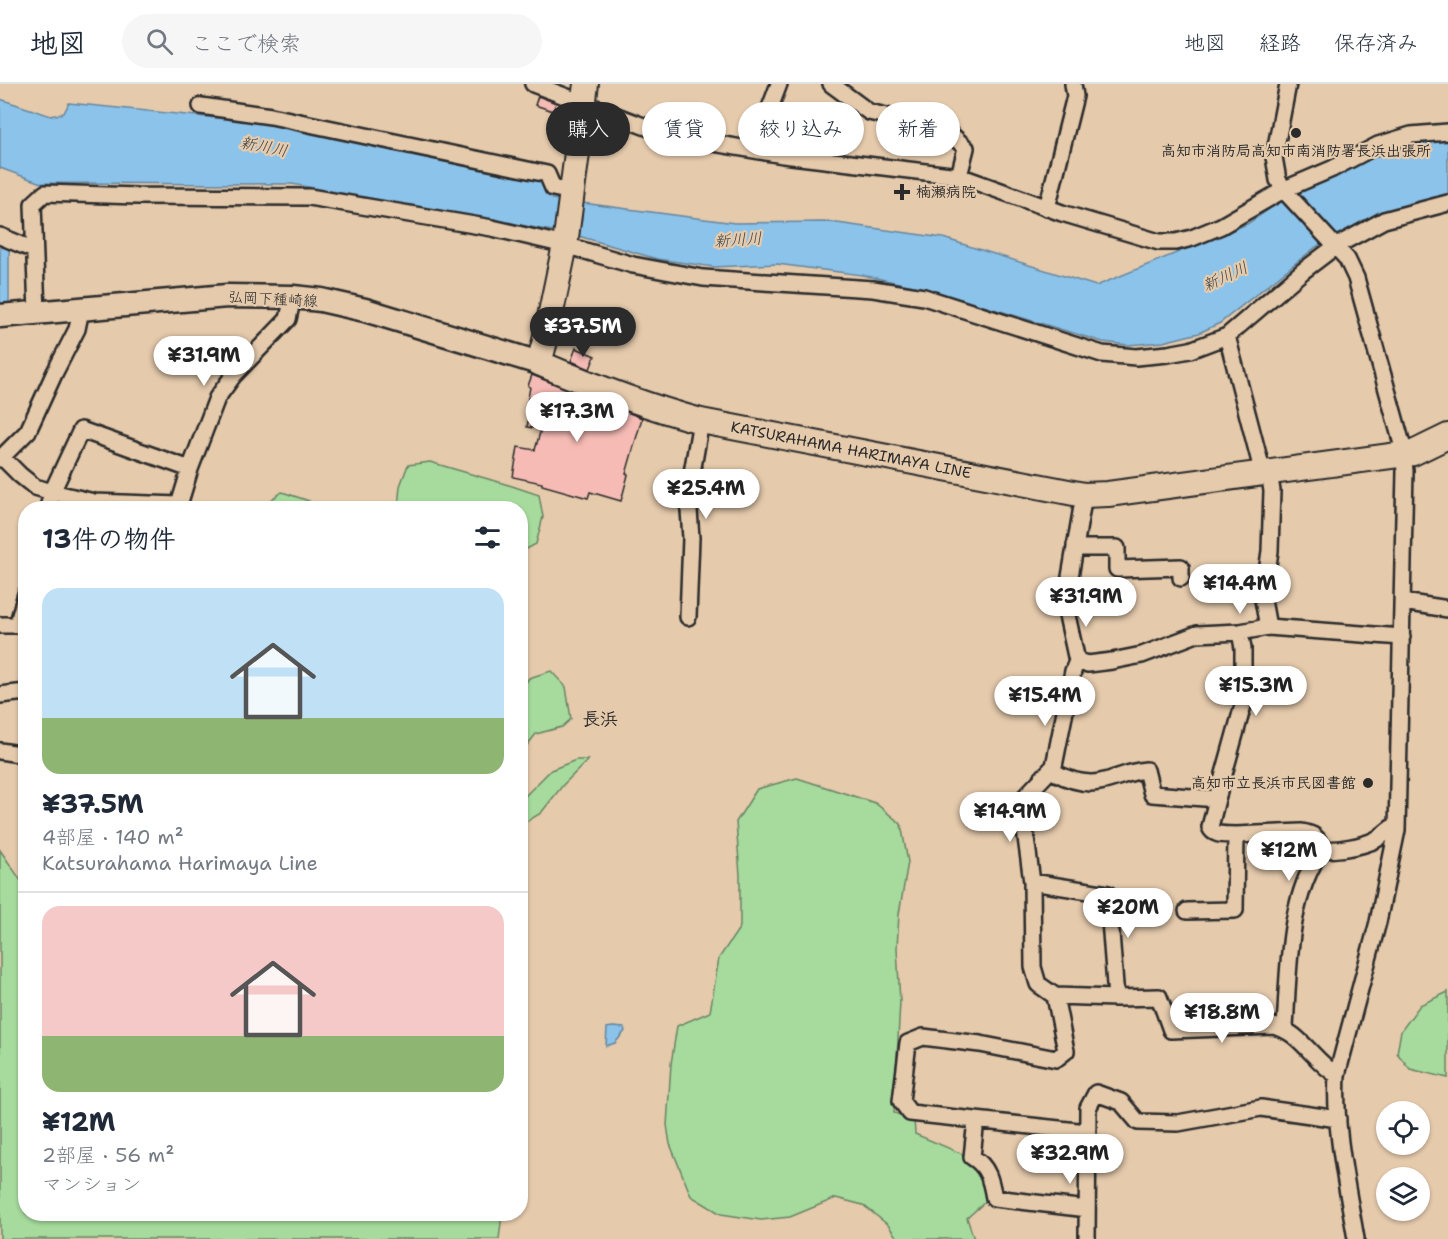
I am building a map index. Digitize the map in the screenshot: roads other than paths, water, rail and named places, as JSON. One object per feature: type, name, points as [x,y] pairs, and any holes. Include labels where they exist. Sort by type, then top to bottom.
[{"type":"main road","points":[[539,363],[565,241],[584,93]]},
{"type":"main road","name":"弘岡下種崎線","points":[[0,316],[227,296],[292,297],[321,300],[365,310],[539,363]]},
{"type":"main road","name":"KATSURAHAMA HARIMAYA LINE","points":[[539,363],[650,407],[701,421],[1084,495],[1108,494],[1403,455],[1419,451],[1448,436]]},
{"type":"street","points":[[533,84],[584,93],[662,132],[738,147]]},
{"type":"street","points":[[772,102],[779,84]]},
{"type":"street","points":[[831,84],[869,112],[946,130],[966,148],[959,176]]},
{"type":"street","points":[[1047,208],[1075,96],[1073,84]]},
{"type":"street","points":[[1288,84],[1274,157],[1278,180],[1347,259],[1362,296],[1403,455],[1406,484],[1397,830],[1378,922],[1337,1075],[1338,1119],[1356,1239]]},
{"type":"street","points":[[201,106],[271,116],[547,174],[553,188],[572,196]]},
{"type":"street","points":[[799,156],[959,176],[1047,208],[1159,242],[1176,242],[1221,226],[1378,145],[1411,135],[1448,132]]},
{"type":"street","points":[[37,313],[33,204],[45,193],[309,197],[565,241],[633,265],[703,278],[873,289],[924,297],[1102,354],[1136,357],[1168,354],[1214,343],[1227,336],[1334,244],[1384,220],[1448,203]]},
{"type":"street","points":[[0,236],[34,250]]},
{"type":"street","points":[[182,501],[190,469],[217,398],[233,376],[288,319],[292,297]]},
{"type":"street","points":[[81,310],[77,329],[27,431],[2,459],[35,487],[90,501]]},
{"type":"street","points":[[1227,336],[1261,466],[1269,472],[1272,491],[1270,550],[1263,600],[1268,627]]},
{"type":"street","points":[[688,617],[691,538],[688,496],[701,421]]},
{"type":"street","points":[[50,501],[81,430],[190,469]]},
{"type":"street","points":[[1084,495],[1065,606],[1077,660],[1053,766],[1054,772],[1089,783],[1101,782],[1137,770],[1146,770],[1152,794],[1217,799]]},
{"type":"street","points":[[1075,545],[1082,548],[1117,548],[1117,569],[1181,567],[1182,578]]},
{"type":"street","points":[[1403,602],[1448,609]]},
{"type":"street","points":[[0,625],[18,625]]},
{"type":"street","points":[[1077,660],[1088,664],[1112,661],[1142,654],[1197,634],[1240,632],[1268,627],[1402,637]]},
{"type":"street","points":[[1240,632],[1246,691],[1210,827],[1216,834],[1301,832],[1312,834],[1318,838],[1322,849]]},
{"type":"street","points":[[0,695],[18,693]]},
{"type":"street","points":[[0,751],[18,753]]},
{"type":"street","points":[[1053,766],[1021,801],[1032,882],[1033,967],[1038,984],[1055,996],[1159,997],[1172,1030],[1273,1026],[1284,1028],[1328,1070],[1337,1075]]},
{"type":"street","points":[[1322,849],[1332,850],[1358,844],[1376,839],[1391,828],[1397,830]]},
{"type":"street","points":[[1187,911],[1235,910],[1236,835]]},
{"type":"street","points":[[1284,1028],[1290,957],[1298,901],[1322,849]]},
{"type":"street","points":[[1032,882],[1108,894],[1116,998]]},
{"type":"street","points":[[1055,996],[1066,1051],[1056,1059],[980,1044],[922,1038],[908,1043],[901,1101],[910,1113],[1088,1132]]},
{"type":"street","points":[[1087,1239],[1088,1108],[1096,1093],[1121,1102],[1138,1122],[1178,1123],[1261,1108],[1338,1119]]},
{"type":"street","points":[[976,1120],[972,1157],[981,1162],[990,1176],[994,1198],[1087,1209]]},
{"type":"water","name":"新川川","points":[[0,99],[51,116],[64,113],[69,103],[294,126],[544,180],[552,199],[735,223],[830,222],[943,238],[1096,286],[1247,224],[1302,187],[1381,151],[1418,140],[1448,137],[1448,196],[1378,216],[1316,247],[1220,323],[1199,333],[1163,342],[1128,345],[1103,342],[927,289],[862,275],[777,264],[714,267],[657,259],[575,235],[292,184],[41,183],[0,168]]},
{"type":"water","points":[[0,245],[9,248],[9,306],[0,307]]},
{"type":"water","points":[[607,1028],[624,1028],[625,1031],[615,1043],[606,1046]]},
{"type":"place","name":"高知市消防局高知市南消防署長浜出張所","points":[[1296,133]]},
{"type":"place","name":"楠瀬病院","points":[[902,192]]},
{"type":"place","name":"高知市立長浜市民図書館","points":[[1368,783]]},
{"type":"district","name":"長浜","points":[[600,719]]}]
